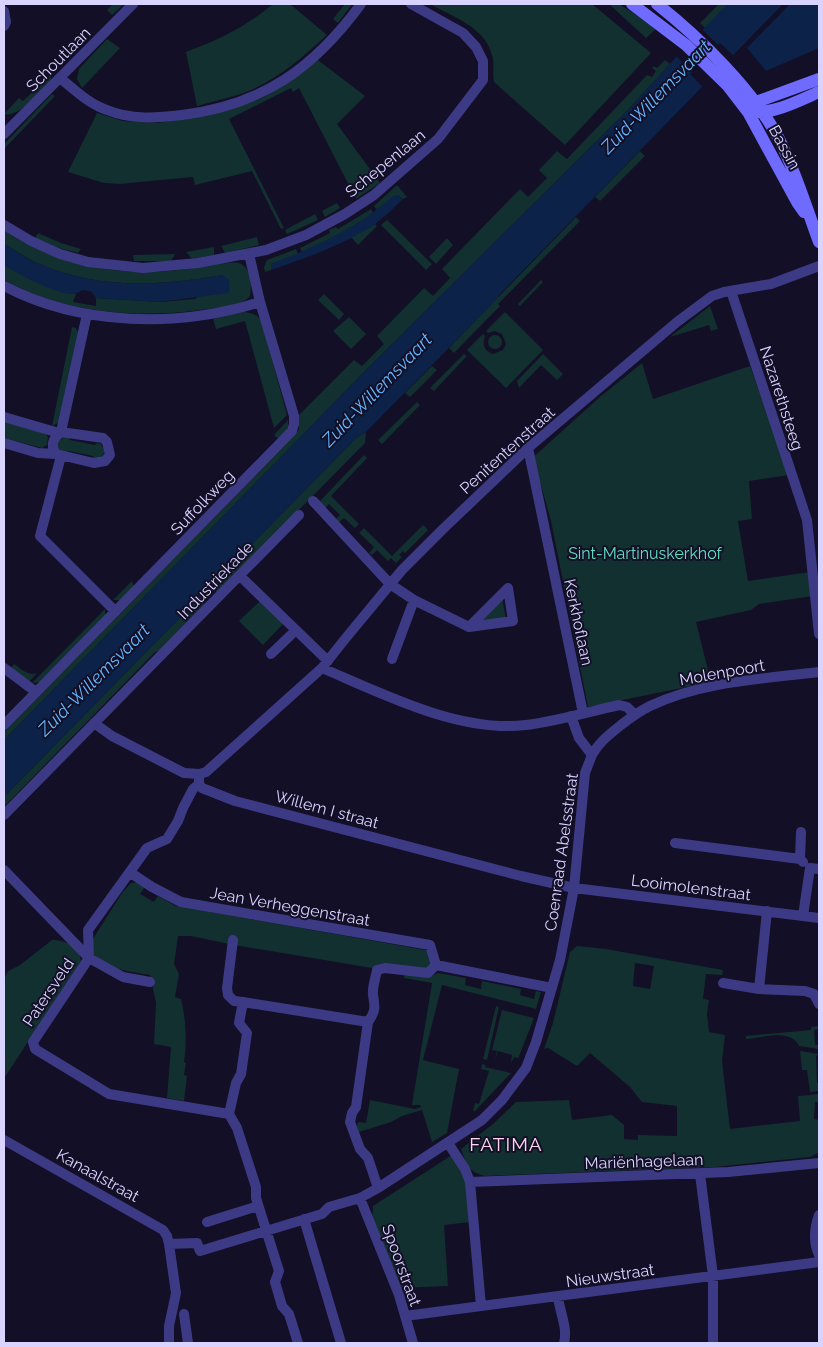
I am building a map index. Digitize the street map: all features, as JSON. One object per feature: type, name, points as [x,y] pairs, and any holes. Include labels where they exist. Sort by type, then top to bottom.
[{"type":"street","name":"Schoutlaan","points":[[6,128],[60,78],[133,4]]},
{"type":"street","points":[[60,78],[88,101],[124,116],[158,118],[198,113],[252,98],[270,90],[329,44],[361,4]]},
{"type":"street","name":"Schepenlaan","points":[[4,225],[31,241],[60,254],[88,262],[142,268],[168,266],[266,250],[306,235],[345,214],[374,195],[438,139],[483,80],[483,61],[476,46],[463,33],[411,4]]},
{"type":"street","points":[[632,4],[690,41]]},
{"type":"street","points":[[657,4],[681,23],[690,41]]},
{"type":"street","points":[[4,11],[6,22],[4,26]]},
{"type":"street","name":"Bassin","points":[[690,41],[732,82],[756,109],[797,202],[812,222],[819,242]]},
{"type":"street","points":[[756,109],[819,79]]},
{"type":"street","points":[[756,109],[819,92]]},
{"type":"street","name":"Suffolkweg","points":[[4,725],[292,431],[294,416],[260,302],[249,254]]},
{"type":"street","name":"Penitentenstraat","points":[[199,779],[325,665],[390,584],[443,529],[528,448],[689,312],[712,296],[771,284],[819,266]]},
{"type":"street","points":[[4,286],[49,305],[86,314],[140,319],[214,314],[260,302]]},
{"type":"street","name":"Nazarethsteeg","points":[[731,291],[807,520],[819,634]]},
{"type":"street","points":[[86,314],[60,432],[52,443],[52,447],[58,455],[40,536],[115,612]]},
{"type":"street","points":[[4,417],[60,432],[103,438],[107,442],[110,455],[104,461],[94,463],[58,455],[38,453],[4,443]]},
{"type":"street","name":"Kerkhoflaan","points":[[528,448],[583,713]]},
{"type":"street","points":[[313,501],[390,584],[414,600],[469,627],[512,622],[508,588],[469,627]]},
{"type":"street","name":"Industriekade","points":[[4,815],[299,515]]},
{"type":"street","points":[[240,576],[296,630],[325,665],[418,708],[473,722],[499,725],[525,725],[619,705],[627,708],[635,715]]},
{"type":"street","points":[[392,659],[414,600]]},
{"type":"street","points":[[271,654],[296,630]]},
{"type":"street","points":[[4,668],[36,692]]},
{"type":"street","name":"Molenpoort","points":[[635,715],[648,706],[668,698],[713,686],[819,672]]},
{"type":"street","name":"Coenraad Abelsstraat","points":[[169,1244],[197,1243],[200,1251],[322,1214],[329,1207],[360,1198],[482,1120],[502,1100],[523,1072],[536,1042],[560,960],[574,888],[585,772],[597,746],[635,715]]},
{"type":"street","name":"Coenraad Abelsstraat","points":[[571,716],[579,738],[592,755]]},
{"type":"street","name":"Willem I straat","points":[[94,722],[112,736],[199,779],[202,788],[235,800],[521,876],[574,888]]},
{"type":"street","name":"Patersveld","points":[[199,779],[167,839],[147,848],[131,873],[88,930],[89,958],[33,1042],[35,1049],[109,1094],[229,1114]]},
{"type":"street","points":[[800,859],[802,832]]},
{"type":"street","points":[[675,843],[800,859],[814,868],[803,916]]},
{"type":"street","points":[[4,870],[89,958],[123,977],[150,982]]},
{"type":"street","name":"Jean Verheggenstraat","points":[[131,873],[152,887],[181,902],[430,944],[436,965]]},
{"type":"street","name":"Looimolenstraat","points":[[574,888],[819,918]]},
{"type":"street","points":[[759,989],[767,911]]},
{"type":"street","points":[[233,940],[227,988],[228,995],[234,1001],[368,1022]]},
{"type":"street","points":[[378,1188],[368,1158],[360,1149],[350,1122],[356,1107],[368,1022],[373,1014],[375,1002],[373,994],[377,970],[384,968],[428,973],[436,965],[552,988]]},
{"type":"street","points":[[723,984],[805,992],[814,994],[819,1004]]},
{"type":"street","points":[[243,1002],[239,1023],[247,1034],[241,1074],[236,1083],[229,1114],[237,1128],[256,1187],[258,1206],[279,1271],[275,1282],[282,1306],[289,1314],[298,1343]]},
{"type":"street","name":"Kanaalstraat","points":[[4,1140],[153,1223],[163,1230],[169,1244]]},
{"type":"street","points":[[448,1143],[465,1169],[470,1182],[481,1306]]},
{"type":"street","name":"Mariënhagelaan","points":[[470,1182],[700,1174],[819,1163]]},
{"type":"street","points":[[700,1174],[713,1276],[713,1343]]},
{"type":"street","name":"Spoorstraat","points":[[360,1198],[399,1295],[413,1343]]},
{"type":"street","points":[[207,1222],[258,1206]]},
{"type":"street","points":[[819,1215],[814,1228],[819,1255]]},
{"type":"street","points":[[304,1219],[341,1343]]},
{"type":"street","points":[[169,1244],[176,1293],[169,1326],[170,1343]]},
{"type":"street","name":"Nieuwstraat","points":[[405,1316],[819,1262]]},
{"type":"street","points":[[558,1297],[566,1336],[564,1343]]},
{"type":"street","points":[[184,1314],[188,1343]]},
{"type":"green space","points":[[113,4],[124,4],[112,15],[107,10]]},
{"type":"green space","points":[[273,4],[290,4],[327,35],[290,66],[260,86],[243,93],[197,106],[186,52],[232,32]]},
{"type":"green space","points":[[345,4],[352,4],[338,23],[333,19]]},
{"type":"green space","points":[[430,4],[592,4],[651,53],[565,145],[494,82],[493,58],[483,37],[458,18]]},
{"type":"green space","points":[[609,4],[619,4],[657,28],[646,38]]},
{"type":"green space","points":[[719,4],[728,4],[705,28],[700,23]]},
{"type":"green space","points":[[107,39],[120,48],[82,88],[77,79],[79,69]]},
{"type":"green space","points":[[318,60],[365,96],[337,124],[380,183],[356,199],[299,88],[293,92],[291,88],[229,119],[284,228],[281,229],[252,171],[195,185],[193,177],[119,184],[104,183],[68,172],[97,113],[123,121],[158,123],[223,111],[253,102],[272,93]]},
{"type":"green space","points":[[665,60],[670,64],[627,111],[367,369],[4,740],[4,732],[295,435],[299,429],[298,416],[354,360],[362,366],[384,344],[377,336],[424,288],[433,296],[450,278],[442,269],[520,189],[528,197],[547,178],[539,170],[557,151],[567,159],[647,75],[652,77],[656,71],[652,68],[654,66],[657,68]]},
{"type":"green space","points":[[51,74],[51,80],[29,103],[17,112],[4,114],[19,98],[23,101]]},
{"type":"green space","points":[[52,94],[55,96],[4,149],[4,144]]},
{"type":"green space","points":[[640,151],[645,156],[600,201],[595,197]]},
{"type":"green space","points":[[397,185],[407,197],[403,199],[399,196],[377,210],[374,206]]},
{"type":"green space","points":[[337,203],[340,208],[325,217],[322,211]]},
{"type":"green space","points":[[371,209],[373,213],[371,215],[329,240],[302,252],[300,248],[330,233],[329,230],[336,227],[338,229]]},
{"type":"green space","points":[[315,214],[318,220],[287,234],[285,230]]},
{"type":"green space","points":[[576,217],[580,221],[498,304],[500,306],[454,353],[449,348]]},
{"type":"green space","points":[[387,220],[432,264],[426,270],[381,225]]},
{"type":"green space","points":[[375,224],[377,226],[358,245],[351,237]]},
{"type":"green space","points":[[4,231],[24,243],[66,260],[110,270],[156,272],[239,263],[248,272],[251,282],[250,296],[246,300],[230,306],[181,312],[129,313],[78,307],[52,300],[4,280],[4,265],[39,282],[76,294],[73,302],[96,306],[96,298],[160,302],[195,299],[223,275],[176,282],[152,283],[106,282],[83,278],[37,263],[4,244]]},
{"type":"green space","points":[[38,233],[81,249],[78,253],[59,248],[35,238]]},
{"type":"green space","points":[[257,237],[259,245],[225,253],[221,246]]},
{"type":"green space","points":[[447,238],[453,245],[436,264],[429,257]]},
{"type":"green space","points":[[214,247],[214,255],[192,259],[186,252]]},
{"type":"green space","points":[[296,249],[298,254],[271,264],[271,270],[265,272],[264,267],[267,260]]},
{"type":"green space","points":[[175,254],[171,261],[134,261],[133,255]]},
{"type":"green space","points":[[541,280],[543,282],[520,306],[518,304]]},
{"type":"green space","points":[[324,294],[344,314],[339,320],[318,300]]},
{"type":"green space","points":[[710,306],[718,329],[711,331],[709,325],[670,337]]},
{"type":"green space","points":[[244,312],[254,314],[261,320],[287,415],[274,428],[245,321],[216,329],[213,319]]},
{"type":"green space","points":[[505,312],[543,350],[506,388],[467,350],[483,334],[485,336],[484,344],[488,351],[493,354],[503,350],[506,344],[502,334],[495,331],[488,333],[486,331]]},
{"type":"green space","points":[[349,317],[366,334],[351,349],[333,331]]},
{"type":"green space","points":[[72,327],[76,328],[79,334],[60,422],[52,426]]},
{"type":"green space","points":[[495,335],[500,337],[502,342],[500,347],[495,349],[490,347],[488,342],[490,337]]},
{"type":"green space","points":[[464,354],[467,356],[434,391],[430,388]]},
{"type":"green space","points":[[543,354],[563,374],[557,380],[541,365],[519,388],[517,381]]},
{"type":"green space","name":"Sint-Martinuskerkhof","points":[[642,363],[653,399],[750,366],[789,475],[749,481],[752,519],[738,521],[748,581],[810,572],[813,596],[759,604],[751,610],[696,622],[711,682],[588,707],[551,521],[541,485],[530,460],[601,396]]},
{"type":"green space","points":[[432,366],[437,370],[410,397],[405,393]]},
{"type":"green space","points":[[417,402],[420,405],[382,444],[378,440]]},
{"type":"green space","points":[[288,420],[288,428],[281,437],[277,438],[274,435]]},
{"type":"green space","points":[[4,421],[46,434],[48,437],[47,445],[42,448],[4,438]]},
{"type":"green space","points":[[366,432],[365,443],[217,593],[214,589],[202,601],[206,605],[159,651],[155,652],[4,807],[4,797],[356,438]]},
{"type":"green space","points":[[64,437],[95,445],[97,443],[101,444],[105,452],[101,457],[94,459],[93,456],[69,451],[61,452],[58,442]]},
{"type":"green space","points":[[364,455],[367,458],[331,496],[359,524],[355,528],[344,518],[338,523],[335,520],[340,515],[329,504],[324,509],[320,501]]},
{"type":"green space","points":[[423,525],[428,530],[405,553],[403,551],[399,555],[402,557],[396,563],[391,558],[388,561],[377,550],[372,555],[369,553],[374,547],[359,533],[364,528],[392,556]]},
{"type":"green space","points":[[132,581],[134,587],[120,600],[113,600]]},
{"type":"green space","points":[[502,598],[506,619],[480,623],[499,599]]},
{"type":"green space","points":[[261,600],[284,623],[263,645],[239,621]]},
{"type":"green space","points":[[105,609],[105,616],[41,682],[32,683]]},
{"type":"green space","points":[[14,664],[28,673],[37,673],[29,682],[11,668]]},
{"type":"green space","points":[[138,882],[145,887],[140,894],[154,902],[158,896],[176,906],[431,951],[433,968],[384,970],[191,936],[178,936],[174,964],[179,974],[175,997],[181,999],[184,1014],[186,1039],[184,1062],[186,1063],[184,1075],[187,1076],[184,1101],[167,1098],[171,1047],[154,1044],[156,1003],[150,975],[119,969],[104,963],[98,959],[92,950],[91,942],[122,893],[131,883]]},
{"type":"green space","points":[[52,940],[62,941],[71,945],[78,951],[81,961],[5,1077],[4,979],[8,971],[20,965]]},
{"type":"green space","points":[[577,946],[606,949],[723,970],[722,975],[706,974],[703,999],[709,1000],[707,1014],[709,1032],[725,1035],[722,1061],[730,1129],[800,1121],[798,1096],[819,1094],[819,1102],[815,1102],[814,1119],[819,1120],[818,1153],[810,1157],[715,1167],[485,1176],[474,1172],[466,1163],[461,1149],[493,1124],[516,1102],[569,1100],[572,1120],[612,1115],[624,1125],[624,1139],[638,1140],[638,1135],[677,1136],[677,1106],[642,1102],[630,1087],[590,1053],[577,1066],[548,1048],[544,1049],[553,1023],[570,952]],"holes":[[[635,963],[654,966],[650,989],[633,986]]]},
{"type":"green space","points":[[438,973],[466,978],[465,985],[481,989],[482,981],[521,989],[520,995],[534,999],[536,991],[541,992],[536,1009],[442,985],[423,1060],[459,1069],[447,1133],[432,1142],[422,1110],[359,1132],[358,1122],[366,1123],[370,1100],[415,1109],[421,1107],[420,1105],[412,1105],[432,983],[404,978],[405,974],[429,977]]},
{"type":"green space","points":[[496,1006],[499,1007],[487,1060],[483,1059]]},
{"type":"green space","points":[[502,1010],[534,1018],[516,1064],[518,1058],[514,1057],[511,1063],[512,1055],[498,1051],[495,1060],[497,1051],[492,1050]]},
{"type":"green space","points":[[819,1026],[819,1029],[814,1030],[815,1045],[819,1045],[819,1049],[799,1046],[795,1040],[783,1036],[775,1035],[746,1039],[746,1036],[811,1030],[811,1027]]},
{"type":"green space","points":[[800,1051],[819,1054],[816,1056],[819,1091],[810,1092],[807,1070],[802,1070]]},
{"type":"green space","points":[[482,1064],[486,1065],[485,1067],[511,1073],[473,1111],[475,1103],[479,1104],[489,1071],[481,1069]]},
{"type":"green space","points":[[452,1155],[465,1180],[471,1222],[444,1225],[448,1286],[398,1288],[372,1222],[373,1206]]},
{"type":"water","name":"Zuid-Willemsvaart","points":[[728,4],[783,4],[495,301],[366,432],[356,438],[4,797],[4,740],[367,369],[627,111]]},
{"type":"water","points":[[790,4],[819,4],[819,48],[766,71],[747,48]]},
{"type":"water","points":[[397,195],[403,199],[374,225],[350,239],[271,270],[271,264],[335,236],[365,218],[393,196]]},
{"type":"water","points":[[4,244],[37,263],[83,278],[106,282],[152,283],[176,282],[223,275],[229,280],[230,291],[228,293],[160,302],[96,298],[92,292],[84,290],[75,294],[66,293],[38,283],[4,265]]},
{"type":"pier","points":[[702,29],[718,45],[720,43],[735,57],[704,88],[690,74],[692,72],[676,56]]},
{"type":"district","name":"FATIMA","points":[[506,1144]]}]
